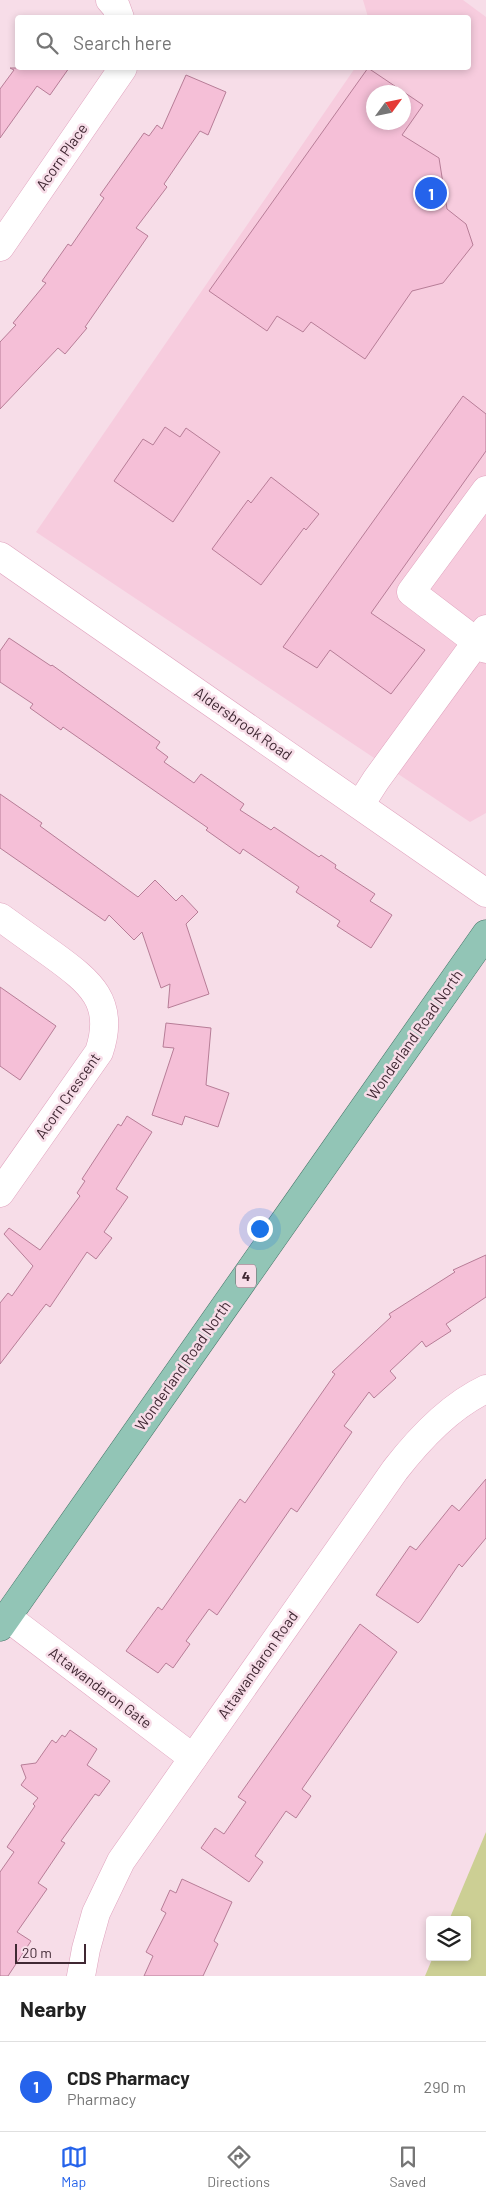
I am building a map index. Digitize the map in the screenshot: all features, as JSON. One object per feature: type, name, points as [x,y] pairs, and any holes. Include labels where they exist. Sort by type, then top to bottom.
[{"type":"main road","name":"Wonderland Road North","points":[[3,1622],[486,934]]},
{"type":"street","points":[[110,0],[116,7],[119,15]]},
{"type":"street","name":"Acorn Place","points":[[0,247],[122,70]]},
{"type":"street","points":[[360,805],[376,780],[483,641],[411,592],[486,490]]},
{"type":"street","name":"Aldersbrook Road","points":[[0,556],[486,893]]},
{"type":"street","name":"Acorn Crescent","points":[[0,917],[83,976],[94,990],[100,1003],[104,1014],[105,1035],[99,1052],[0,1193]]},
{"type":"street","name":"Attawandaron Road","points":[[81,1976],[86,1948],[96,1914],[121,1861],[415,1444],[437,1424],[486,1389]]},
{"type":"street","name":"Attawandaron Gate","points":[[3,1622],[193,1758]]},
{"type":"shaded area","points":[[363,0],[463,0],[486,17],[486,813],[470,822],[36,532],[354,70],[471,70],[471,15],[367,15]]},
{"type":"green space","points":[[486,1832],[486,1976],[425,1976],[431,1961],[471,1961],[471,1916],[451,1916]]},
{"type":"building","points":[[10,68],[15,68],[15,70],[68,70],[50,95],[37,86],[0,138],[0,89],[14,70]]},
{"type":"building","points":[[367,70],[371,70],[394,85],[366,85],[366,130],[406,130],[402,135],[439,158],[447,209],[466,224],[473,245],[443,283],[412,291],[365,359],[311,322],[303,332],[277,316],[267,331],[209,291]]},
{"type":"building","points":[[186,75],[226,92],[208,135],[200,131],[164,184],[167,187],[136,228],[148,236],[85,327],[87,328],[65,354],[58,348],[0,409],[0,342],[16,325],[13,323],[46,283],[42,281],[68,244],[71,246],[104,198],[100,195],[144,133],[149,136],[157,125],[162,129]]},
{"type":"building","points":[[411,97],[423,105],[411,122]]},
{"type":"building","points":[[463,396],[486,414],[486,451],[371,613],[425,650],[391,694],[330,650],[317,668],[283,647]]},
{"type":"building","points":[[165,427],[180,437],[186,428],[220,452],[173,522],[114,481],[143,439],[153,445]]},
{"type":"building","points":[[271,477],[319,514],[306,530],[304,528],[261,585],[212,549],[248,500],[251,503]]},
{"type":"building","points":[[9,638],[52,665],[160,742],[156,748],[168,757],[164,762],[194,783],[201,774],[244,804],[240,810],[271,830],[274,827],[319,857],[321,855],[336,865],[335,868],[375,894],[370,901],[392,915],[371,948],[337,926],[340,921],[296,892],[299,887],[243,849],[240,854],[206,830],[208,828],[63,727],[61,730],[30,708],[33,704],[0,682],[0,651]]},
{"type":"building","points":[[0,794],[42,823],[40,826],[138,897],[155,880],[176,901],[182,895],[198,912],[186,924],[209,994],[168,1008],[170,984],[161,988],[142,932],[134,940],[109,915],[105,921],[0,848]]},
{"type":"building","points":[[0,987],[56,1026],[20,1080],[0,1066]]},
{"type":"building","points":[[166,1023],[211,1028],[206,1085],[229,1093],[218,1127],[185,1116],[182,1125],[152,1115],[174,1048],[163,1047]]},
{"type":"building","points":[[127,1116],[152,1132],[116,1189],[128,1197],[104,1232],[112,1238],[96,1259],[87,1252],[50,1307],[46,1304],[0,1364],[0,1303],[8,1293],[12,1296],[33,1266],[4,1234],[9,1228],[40,1250],[80,1196],[77,1193],[85,1181],[82,1179],[118,1124],[121,1126]]},
{"type":"building","points":[[486,1255],[486,1297],[446,1324],[451,1331],[426,1347],[422,1341],[390,1371],[396,1378],[374,1398],[369,1392],[344,1426],[352,1432],[297,1512],[291,1508],[217,1615],[209,1609],[186,1641],[190,1644],[173,1668],[166,1663],[158,1673],[126,1651],[158,1607],[162,1610],[240,1499],[245,1503],[335,1374],[332,1372],[391,1317],[389,1314],[455,1272],[453,1270]]},
{"type":"building","points":[[486,1479],[486,1538],[462,1567],[459,1564],[421,1620],[418,1623],[376,1595],[410,1546],[416,1550],[452,1505],[459,1511]]},
{"type":"building","points":[[360,1624],[397,1652],[302,1789],[311,1796],[296,1818],[286,1811],[255,1856],[263,1862],[249,1882],[201,1848],[215,1828],[224,1834],[246,1802],[238,1797]]},
{"type":"building","points":[[70,1730],[97,1749],[87,1765],[110,1781],[99,1796],[95,1794],[61,1841],[65,1843],[38,1883],[47,1889],[17,1932],[31,1941],[8,1976],[0,1976],[0,1872],[14,1852],[7,1847],[35,1806],[33,1804],[38,1798],[21,1785],[26,1778],[21,1765],[36,1763],[52,1740],[56,1743],[62,1735],[65,1737]]},
{"type":"building","points":[[182,1879],[232,1902],[214,1941],[218,1944],[203,1976],[144,1976],[153,1956],[146,1952],[166,1913],[161,1910],[170,1890],[176,1893]]},
{"type":"place","name":"CDS Pharmacy","points":[[431,193]]}]
